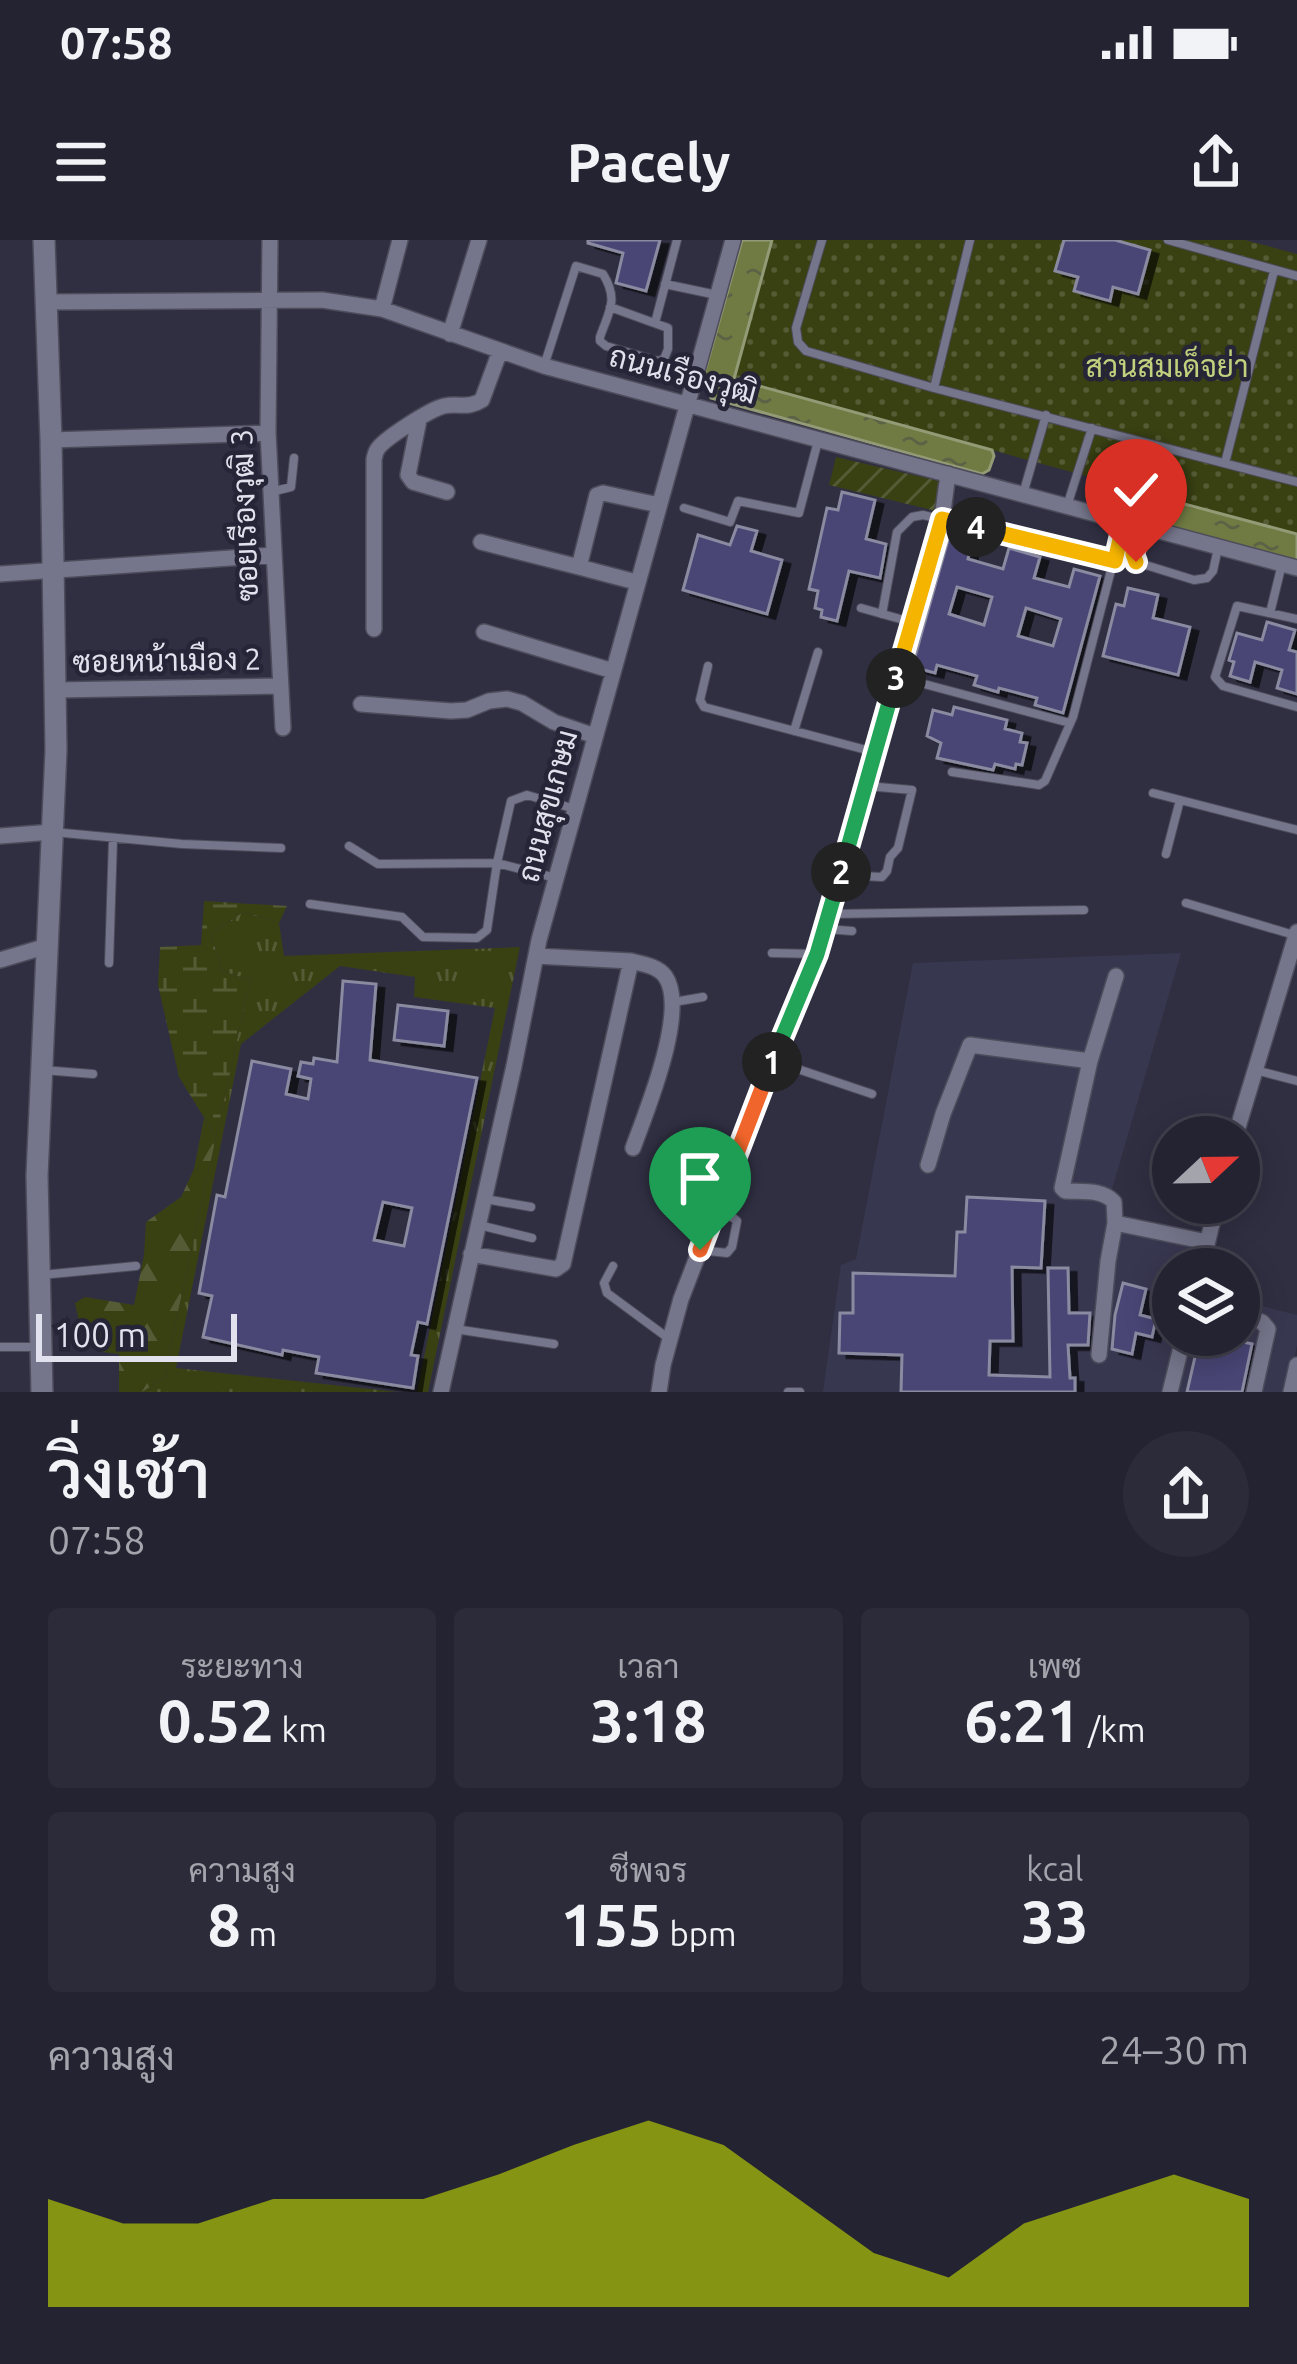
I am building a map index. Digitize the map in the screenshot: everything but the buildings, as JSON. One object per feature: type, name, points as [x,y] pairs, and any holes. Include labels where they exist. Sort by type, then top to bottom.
[{"type":"street","points":[[42,1392],[37,1195],[55,690],[44,240]]},
{"type":"street","name":"ซอยเรืองวุฒิ 3","points":[[270,240],[268,433],[283,728]]},
{"type":"street","points":[[382,309],[400,240]]},
{"type":"street","points":[[450,334],[479,240]]},
{"type":"street","name":"ถนนสุขเกษม","points":[[442,1392],[536,956],[733,240]]},
{"type":"street","name":"ถนนเรืองวุฒิ","points":[[48,302],[322,299],[382,309],[544,366],[1290,566]]},
{"type":"street","points":[[374,629],[377,448],[442,406],[471,407],[482,400],[500,351]]},
{"type":"street","points":[[419,420],[408,475],[413,482],[448,492]]},
{"type":"street","points":[[51,440],[268,433]]},
{"type":"street","points":[[659,1392],[670,1339],[700,1250],[817,954],[942,519],[948,474]]},
{"type":"street","points":[[579,567],[599,493],[659,505]]},
{"type":"street","points":[[481,542],[636,582]]},
{"type":"street","points":[[0,574],[274,555]]},
{"type":"street","points":[[484,632],[613,671]]},
{"type":"street","name":"ซอยหน้าเมือง 2","points":[[55,690],[279,686]]},
{"type":"street","points":[[361,704],[451,711],[507,699],[595,736]]},
{"type":"street","points":[[0,836],[52,832]]},
{"type":"street","points":[[1240,1116],[1296,934]]},
{"type":"street","points":[[0,960],[47,946]]},
{"type":"street","points":[[536,956],[632,961],[655,967],[664,976],[674,1001],[658,1077],[633,1148]]},
{"type":"street","points":[[471,1254],[556,1269],[563,1264],[632,961]]},
{"type":"street","points":[[1099,1355],[1114,1202],[1098,1192],[1062,1188],[1090,1061],[1116,976]]},
{"type":"street","points":[[928,1165],[970,1045],[1090,1061]]},
{"type":"street","points":[[1115,1223],[1207,1242]]},
{"type":"street","points":[[1206,1248],[1212,1224]]},
{"type":"street","points":[[1254,1392],[1268,1329],[1260,1321]]},
{"type":"street","points":[[1170,1392],[1179,1356]]},
{"type":"street","points":[[1291,1392],[1297,1364]]},
{"type":"lane","points":[[655,323],[677,240]]},
{"type":"lane","points":[[822,240],[796,328],[798,343],[806,350],[1297,482]]},
{"type":"lane","points":[[934,388],[970,240]]},
{"type":"lane","points":[[1168,240],[1297,276]]},
{"type":"lane","points":[[544,366],[576,266],[603,274],[614,296],[610,307],[600,340],[607,346],[664,359],[668,328],[610,307]]},
{"type":"lane","points":[[1226,463],[1274,271]]},
{"type":"lane","points":[[665,284],[718,295]]},
{"type":"lane","points":[[1023,494],[1046,415]]},
{"type":"lane","points":[[1066,506],[1092,428]]},
{"type":"lane","points":[[684,508],[730,522],[738,501],[799,513],[818,440]]},
{"type":"lane","points":[[271,492],[289,490],[294,458]]},
{"type":"lane","points":[[882,614],[898,532],[912,517],[923,514],[1115,561]]},
{"type":"lane","points":[[952,772],[1039,785],[1048,774],[1070,723],[1124,522]]},
{"type":"lane","points":[[1142,526],[1133,554],[1136,562],[1194,580],[1208,578],[1218,547]]},
{"type":"lane","points":[[1270,613],[1290,566]]},
{"type":"lane","points":[[1297,620],[1240,605],[1235,608],[1215,680],[1297,707]]},
{"type":"lane","points":[[861,608],[912,622]]},
{"type":"lane","points":[[794,731],[818,652]]},
{"type":"lane","points":[[708,666],[700,700],[704,707],[874,752]]},
{"type":"lane","points":[[896,677],[1070,723]]},
{"type":"lane","points":[[840,875],[882,877],[898,848],[912,790],[865,786]]},
{"type":"lane","points":[[1153,793],[1297,830]]},
{"type":"lane","points":[[310,904],[402,917],[423,937],[477,938],[487,930],[511,801],[527,795],[575,809]]},
{"type":"lane","points":[[1166,854],[1180,800]]},
{"type":"lane","points":[[52,832],[281,848]]},
{"type":"lane","points":[[109,963],[113,838]]},
{"type":"lane","points":[[349,846],[379,864],[497,863],[556,878]]},
{"type":"lane","points":[[1186,903],[1296,934]]},
{"type":"lane","points":[[827,921],[1084,910]]},
{"type":"lane","points":[[827,921],[852,931]]},
{"type":"lane","points":[[772,952],[817,954]]},
{"type":"lane","points":[[674,1001],[703,997]]},
{"type":"lane","points":[[773,1060],[872,1094]]},
{"type":"lane","points":[[42,1070],[93,1074]]},
{"type":"lane","points":[[1254,1070],[1297,1081]]},
{"type":"lane","points":[[484,1199],[531,1207]]},
{"type":"lane","points":[[700,1250],[727,1253],[732,1246],[737,1221],[717,1205]]},
{"type":"lane","points":[[478,1225],[532,1238]]},
{"type":"lane","points":[[613,1265],[604,1282],[607,1293],[670,1339]]},
{"type":"lane","points":[[39,1275],[136,1266]]},
{"type":"lane","points":[[455,1329],[554,1344]]},
{"type":"lane","points":[[0,1347],[41,1347]]},
{"type":"lane","points":[[788,1392],[800,1392]]},
{"type":"shaded area","points":[[1181,953],[1112,1189],[1121,1198],[1125,1234],[1196,1247],[1152,1248],[1152,1356],[1170,1356],[1161,1392],[823,1392],[841,1265],[856,1259],[913,963]]},
{"type":"shaded area","points":[[1260,1305],[1297,1315],[1289,1392],[1178,1392],[1187,1356],[1260,1356]]},
{"type":"green space","name":"สวนสมเด็จย่า","points":[[772,240],[1245,240],[1297,254],[1297,534],[733,379]]},
{"type":"green space","points":[[836,457],[943,482],[936,511],[829,485]]},
{"type":"green space","points":[[204,901],[287,906],[279,923],[243,912],[211,934],[222,971],[250,980],[216,1137],[179,1077],[158,985],[160,947],[201,945]]},
{"type":"green space","points":[[243,912],[279,923],[284,956],[520,947],[428,1392],[417,1392],[495,1008],[414,997],[415,977],[340,966],[241,1044],[176,1368],[398,1392],[142,1392],[166,1377],[250,980],[222,971],[211,934]]},
{"type":"green space","points":[[204,1118],[216,1137],[166,1377],[142,1392],[119,1392],[119,1354],[95,1351],[96,1337],[81,1331],[75,1303],[85,1297],[134,1305],[146,1222],[181,1197],[194,1169]]},
{"type":"water","points":[[742,240],[772,240],[734,379],[992,450],[989,470],[982,474],[711,398],[703,378]]},
{"type":"water","points":[[1098,481],[1297,534],[1297,561],[1090,505],[1091,485]]},
{"type":"route","points":[[700,1250],[817,954],[942,519],[1115,561],[1124,522],[1142,526],[1133,554],[1136,562]]}]
